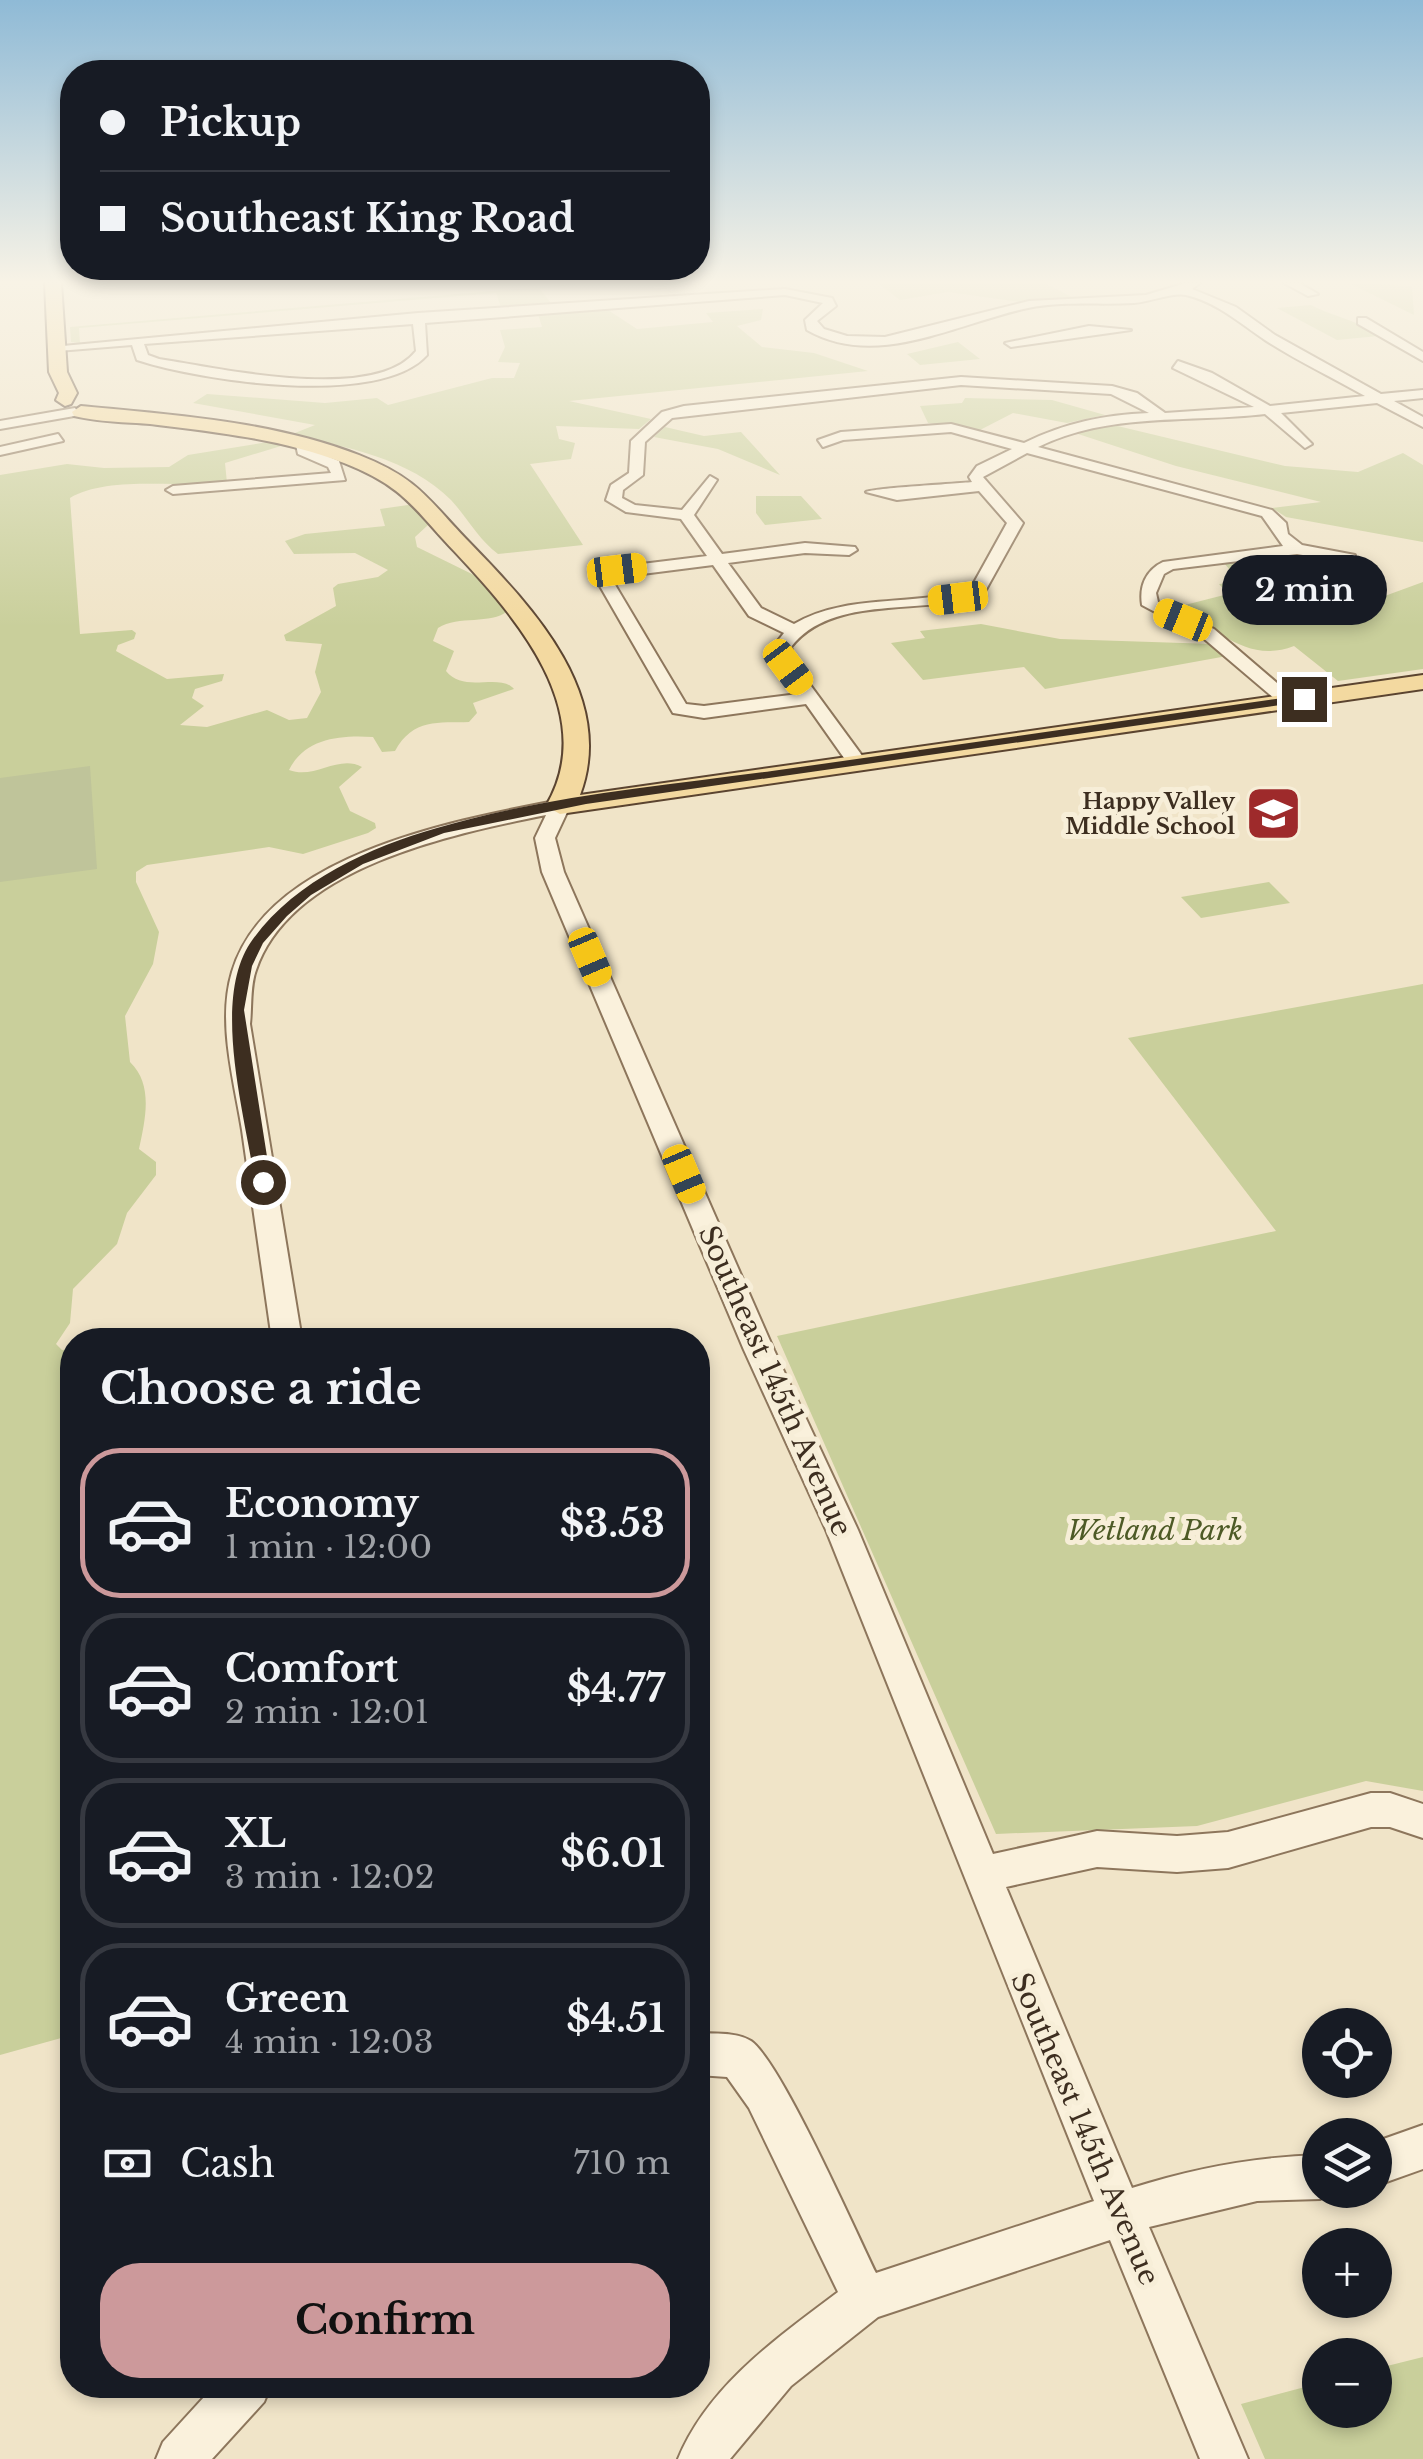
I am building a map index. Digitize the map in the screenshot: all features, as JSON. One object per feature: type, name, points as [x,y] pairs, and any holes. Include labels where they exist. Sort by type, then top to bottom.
[{"type":"main road","points":[[67,398],[69,402]]},
{"type":"main road","name":"Southeast 145th Avenue","points":[[69,402],[103,400],[139,416]]},
{"type":"main road","name":"Southeast 145th Avenue","points":[[69,402],[303,445],[350,459],[412,490],[534,625],[557,664],[572,721],[570,792],[560,806]]},
{"type":"main road","points":[[560,806],[1423,682]]},
{"type":"street","points":[[792,630],[761,618],[686,515],[631,509],[619,504],[613,494],[636,475],[638,441],[674,412],[806,398]]},
{"type":"street","points":[[1130,398],[1159,414]]},
{"type":"street","points":[[1245,398],[1298,432],[1305,444]]},
{"type":"street","points":[[856,761],[782,657],[782,647],[792,630],[834,614],[974,593],[1015,523],[1012,514],[980,486],[977,473],[1073,426],[1159,414],[1265,410],[1379,398],[1423,424]]},
{"type":"street","points":[[5,423],[69,402]]},
{"type":"street","points":[[824,443],[841,436],[928,427],[1025,447],[1256,508],[1274,518],[1280,536],[1296,549]]},
{"type":"street","points":[[0,451],[58,438]]},
{"type":"street","points":[[173,490],[340,477],[334,464],[303,451],[303,445]]},
{"type":"street","points":[[686,515],[710,480]]},
{"type":"street","points":[[874,492],[897,495],[980,486]]},
{"type":"street","points":[[811,698],[704,712],[680,710],[601,580],[606,572],[717,558],[826,547],[849,550]]},
{"type":"street","points":[[1289,701],[1208,634],[1150,605],[1148,593],[1156,571],[1169,565],[1296,549],[1349,558]]},
{"type":"street","points":[[285,1328],[237,1010],[245,966],[258,941],[307,892],[373,855],[441,830],[560,806]]},
{"type":"street","name":"Southeast 145th Avenue","points":[[560,806],[545,838],[553,872],[759,1350],[834,1513],[1224,2459]]},
{"type":"street","points":[[981,1875],[1097,1849],[1177,1854],[1228,1850],[1372,1810],[1390,1810],[1423,1821]]},
{"type":"street","points":[[710,2055],[738,2057],[764,2094],[864,2299]]},
{"type":"street","points":[[1392,2158],[1423,2147]]},
{"type":"street","points":[[702,2459],[720,2431],[774,2369],[864,2299],[1224,2184],[1302,2178]]},
{"type":"street","points":[[180,2459],[234,2398]]},
{"type":"green space","points":[[201,398],[325,403],[377,398],[388,405],[416,398],[601,398],[569,401],[651,419],[639,429],[556,426],[559,439],[575,443],[571,459],[530,464],[583,545],[498,554],[451,500],[397,464],[290,435],[315,425],[193,403]]},
{"type":"green space","points":[[965,398],[1052,400],[1105,415],[1067,423],[1013,413],[980,430],[928,423],[920,406],[962,403]]},
{"type":"green space","points":[[1105,423],[1285,466],[1358,472],[1403,453],[1423,465],[1423,542],[1286,517],[1272,508],[1321,502],[1176,466],[1072,432]]},
{"type":"green space","points":[[665,427],[704,436],[741,432],[780,475],[718,449],[654,437]]},
{"type":"green space","points":[[274,441],[281,446],[225,463],[227,483],[124,484],[70,498],[80,634],[132,630],[136,633],[134,639],[118,645],[116,651],[167,679],[224,674],[222,681],[195,689],[192,698],[204,706],[180,725],[207,727],[267,710],[289,720],[307,718],[321,692],[315,672],[322,644],[286,641],[284,635],[336,606],[333,588],[338,584],[378,577],[388,570],[355,553],[294,554],[285,541],[305,534],[385,526],[380,509],[415,504],[428,525],[415,537],[417,547],[476,576],[508,611],[492,618],[438,628],[433,641],[454,651],[446,671],[462,681],[500,682],[514,689],[473,703],[477,713],[469,722],[418,728],[395,751],[382,752],[373,737],[348,737],[325,741],[304,751],[289,770],[308,772],[344,763],[362,767],[339,787],[350,811],[375,823],[376,828],[368,833],[303,854],[269,847],[147,865],[136,872],[136,882],[159,932],[153,964],[125,1016],[130,1062],[138,1071],[145,1092],[139,1149],[156,1162],[156,1175],[127,1213],[117,1244],[73,1289],[70,1323],[60,1328],[56,1344],[60,1348],[60,2038],[0,2055],[0,475],[67,464],[169,467],[188,455]]},
{"type":"green space","points":[[756,496],[801,496],[822,519],[765,525],[756,513]]},
{"type":"green space","points":[[1266,558],[1306,587],[1361,589],[1382,597],[1423,582],[1423,669],[1338,681],[1294,646],[1262,651],[1247,647],[1177,607],[1228,594],[1219,584],[1240,582],[1224,563]]},
{"type":"green space","points":[[981,624],[1060,639],[1213,644],[1227,656],[1045,689],[1024,667],[923,680],[891,643],[925,638],[920,631]]},
{"type":"green space","points":[[90,766],[97,869],[0,882],[0,778]]},
{"type":"green space","points":[[1269,882],[1290,903],[1201,918],[1181,897]]},
{"type":"green space","name":"Wetland Park","points":[[1423,984],[1423,1791],[1366,1781],[1197,1826],[996,1834],[777,1336],[1276,1231],[1128,1038]]},
{"type":"green space","points":[[1423,2357],[1423,2459],[1265,2459],[1241,2404],[1302,2388],[1302,2428],[1392,2428],[1392,2365]]},
{"type":"place","name":"Happy Valley Middle School","points":[[1274,814]]},
{"type":"route","points":[[263,1182],[238,1024],[236,996],[245,966],[258,941],[307,892],[388,848],[441,830],[586,800],[1304,699]]}]
